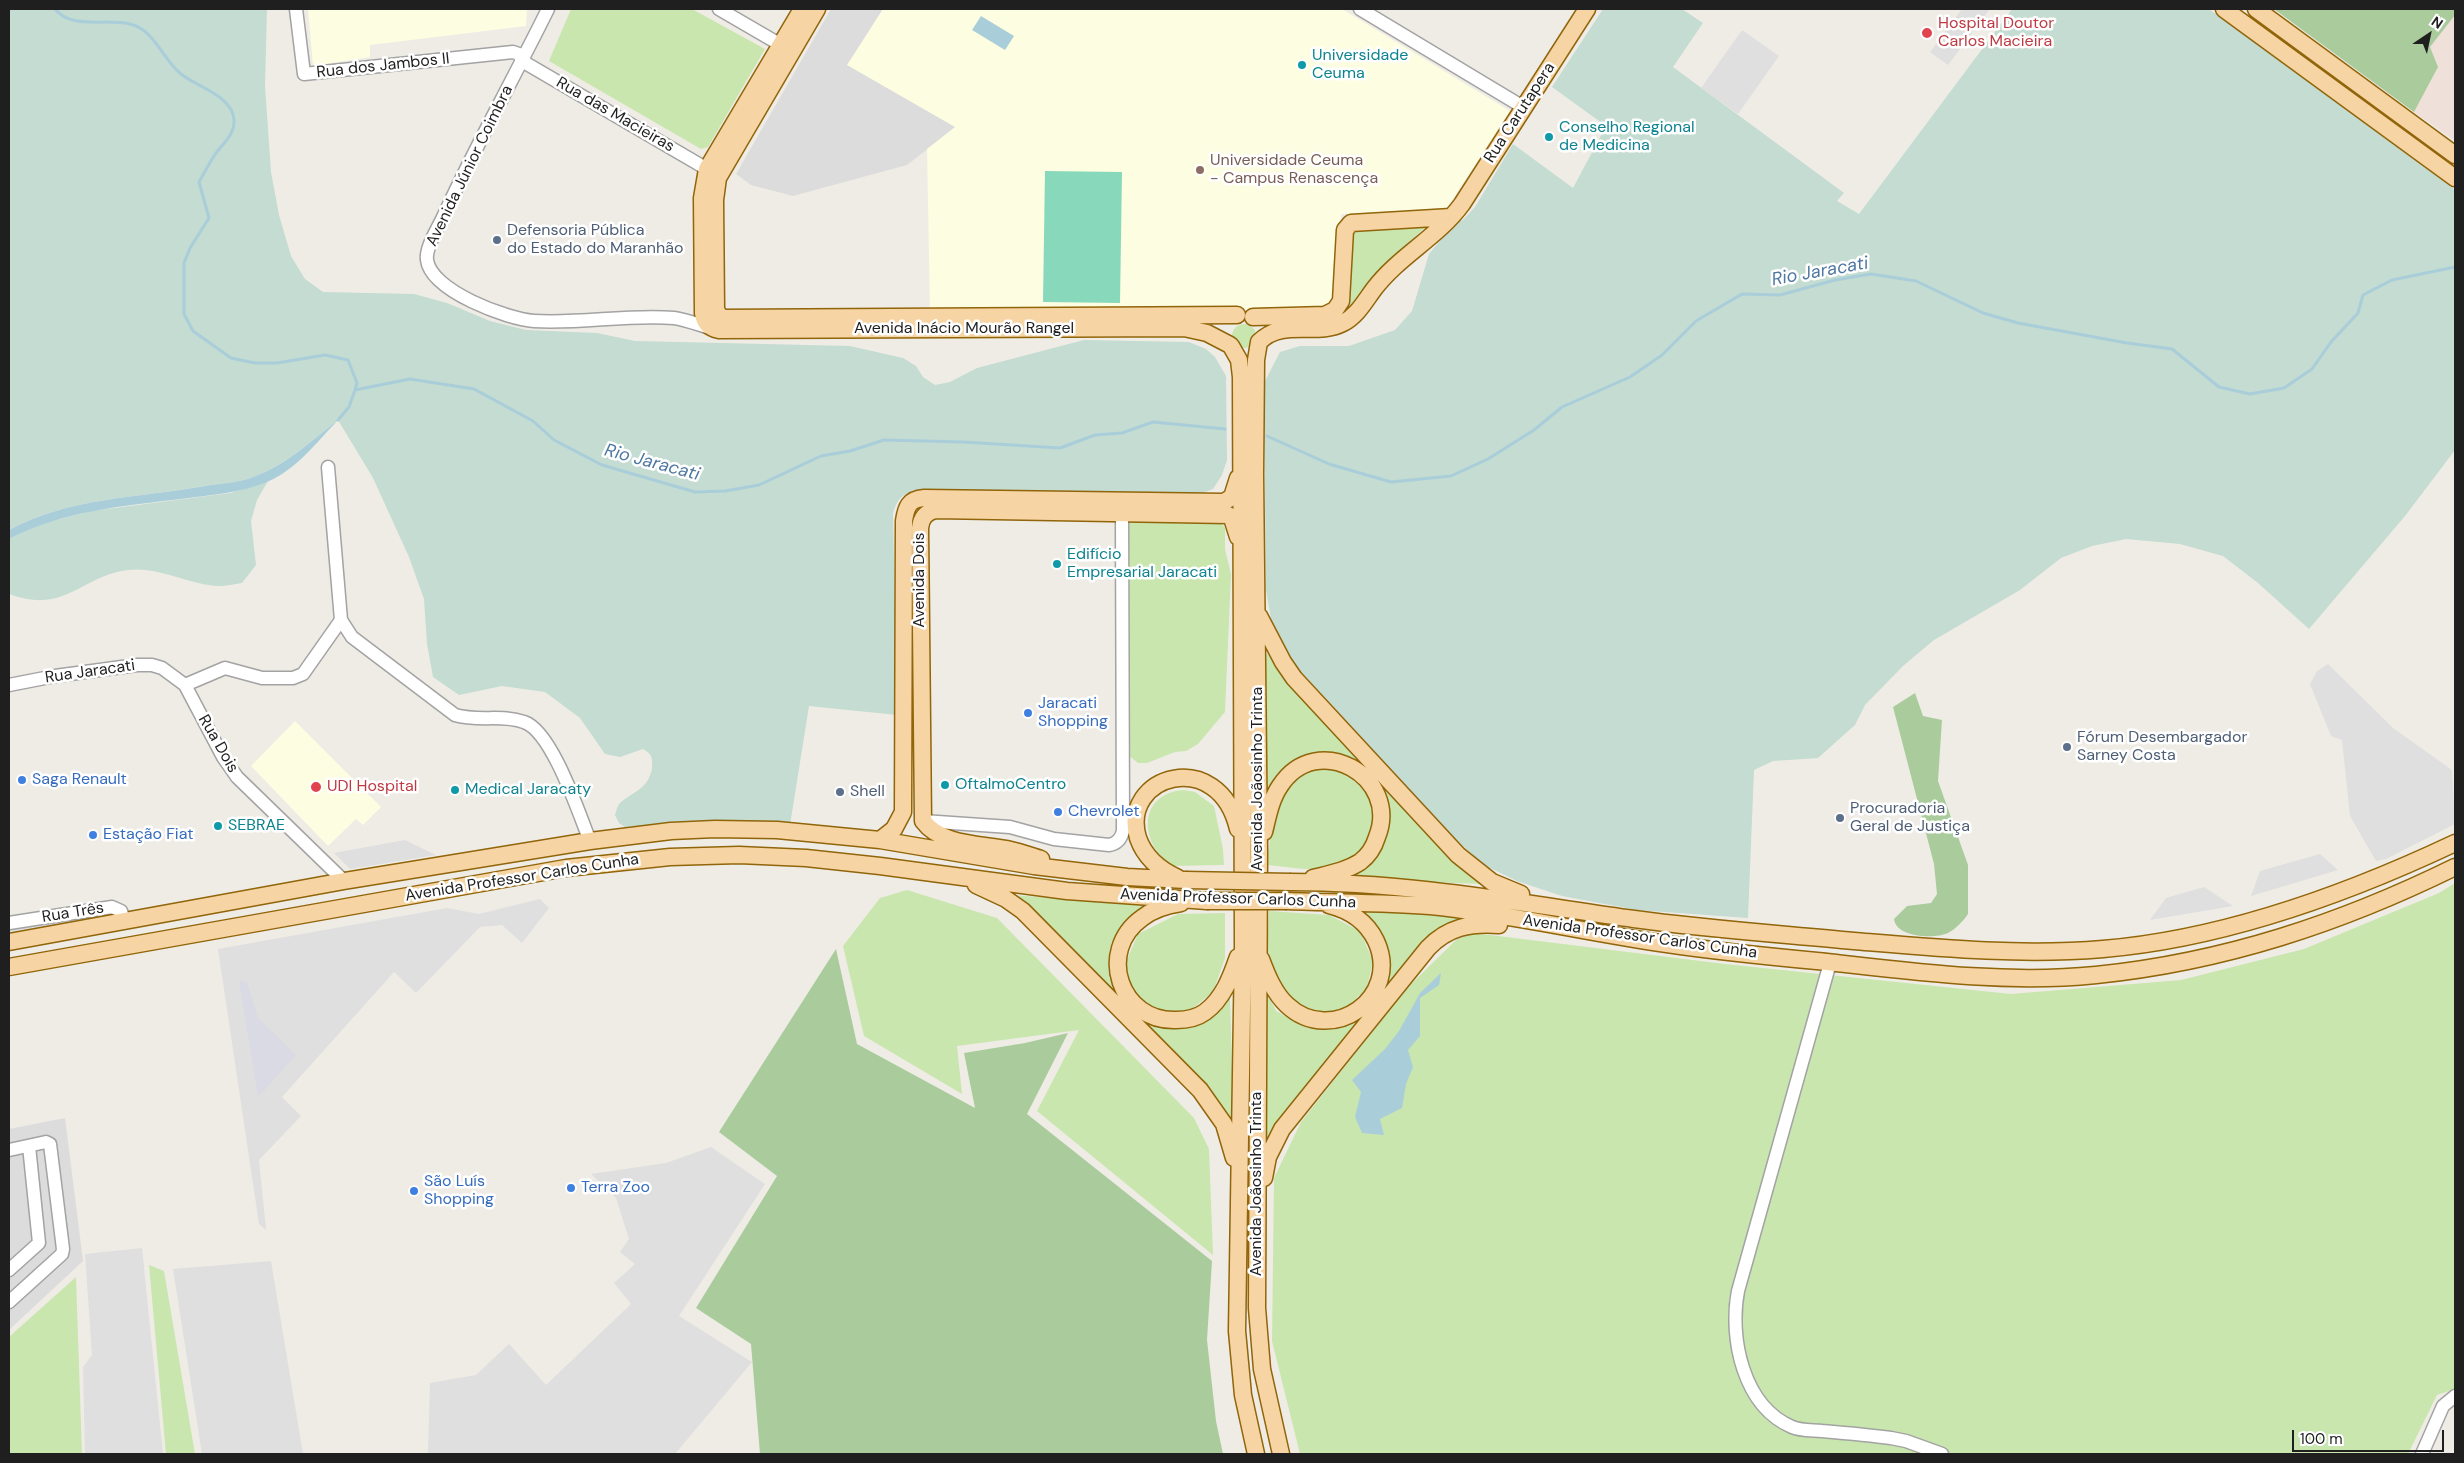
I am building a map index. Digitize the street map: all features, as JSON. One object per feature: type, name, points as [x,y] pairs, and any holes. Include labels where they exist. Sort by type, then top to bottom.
[{"type":"main road","points":[[802,9],[707,168],[702,198],[703,313],[706,323],[721,324],[716,310],[715,200],[718,178],[817,9]]},
{"type":"main road","name":"Rua Carutapera","points":[[1451,217],[1462,204],[1587,9]]},
{"type":"main road","points":[[2224,9],[2455,178]]},
{"type":"main road","points":[[2256,9],[2455,155]]},
{"type":"main road","points":[[1259,342],[1260,326],[1245,316],[1226,326],[1226,337],[1231,345],[1238,350],[1246,351],[1259,342],[1270,333],[1280,330],[1327,328],[1343,323],[1354,315],[1392,268],[1451,217]]},
{"type":"main road","name":"Avenida Inácio Mourão Rangel","points":[[721,324],[1325,315],[1335,310],[1340,301],[1345,230],[1351,223],[1451,217]]},
{"type":"main road","name":"Avenida Inácio Mourão Rangel","points":[[721,324],[1184,328],[1207,333],[1231,345]]},
{"type":"main road","name":"Avenida Joãosinho Trinta","points":[[1256,1454],[1243,1395],[1237,1331],[1239,1189],[1250,946],[1258,851],[1255,426],[1256,352],[1259,342]]},
{"type":"main road","name":"Avenida Joãosinho Trinta","points":[[1231,345],[1241,368],[1243,861],[1250,946],[1257,1208],[1258,1334],[1269,1408],[1281,1454]]},
{"type":"main road","name":"Avenida Dois","points":[[880,840],[894,829],[903,812],[904,521],[906,508],[914,499],[1224,502],[1232,497],[1242,466]]},
{"type":"main road","name":"Avenida Dois","points":[[923,821],[920,528],[922,519],[928,513],[936,510],[1228,515],[1232,518],[1242,547]]},
{"type":"main road","points":[[1256,610],[1271,642],[1294,678],[1458,856],[1505,889],[1567,909]]},
{"type":"main road","points":[[903,641],[920,641]]},
{"type":"main road","points":[[1258,851],[1275,797],[1291,773],[1306,764],[1334,760],[1348,764],[1360,772],[1371,784],[1381,808],[1380,830],[1370,851],[1353,866],[1295,882]]},
{"type":"main road","points":[[1186,880],[1164,871],[1151,860],[1142,849],[1137,835],[1136,822],[1139,808],[1150,792],[1168,780],[1186,777],[1204,781],[1225,799],[1235,817],[1243,861]]},
{"type":"main road","points":[[923,821],[934,832],[960,841],[1023,853],[1076,872]]},
{"type":"main road","name":"Avenida Professor Carlos Cunha","points":[[13,941],[344,882],[590,841],[671,831],[716,829],[777,830],[880,840],[1076,872],[1127,877],[1295,882],[1479,895],[1567,909],[1759,932],[1932,948],[2035,953],[2115,948],[2187,936],[2258,919],[2378,878],[2455,843]]},
{"type":"main road","points":[[937,848],[960,841]]},
{"type":"main road","points":[[2409,890],[2405,878],[2408,872],[2455,849]]},
{"type":"main road","name":"Avenida Professor Carlos Cunha","points":[[9,967],[387,899],[614,862],[670,857],[759,856],[824,860],[1067,891],[1201,900],[1384,903],[1432,906],[1484,913],[1668,945],[1830,963],[2003,978],[2094,975],[2177,964],[2249,947],[2321,926],[2409,890],[2455,867]]},
{"type":"main road","points":[[950,875],[987,889],[1023,911],[1200,1090],[1224,1124],[1233,1150],[1239,1189]]},
{"type":"main road","points":[[2321,926],[2333,914],[2378,897],[2381,889],[2378,878]]},
{"type":"main road","points":[[1201,900],[1175,904],[1149,913],[1134,925],[1125,937],[1119,951],[1117,972],[1122,986],[1137,1007],[1148,1015],[1165,1020],[1188,1019],[1205,1012],[1223,992],[1250,946],[1281,999],[1303,1017],[1316,1020],[1333,1020],[1357,1011],[1365,1005],[1380,980],[1382,968],[1379,946],[1374,936],[1357,918],[1337,907],[1290,901]]},
{"type":"main road","points":[[1257,1208],[1268,1157],[1282,1129],[1436,940],[1454,929],[1481,923],[1576,930]]},
{"type":"street","name":"Rua dos Jambos II","points":[[296,9],[304,74],[510,52],[518,54],[522,61]]},
{"type":"street","name":"Avenida Júnior Coimbra","points":[[548,9],[460,180],[438,229],[428,253],[431,271],[458,294],[472,302],[494,312],[520,319],[536,321],[673,318],[721,324]]},
{"type":"street","points":[[719,9],[781,45]]},
{"type":"street","points":[[1360,9],[1524,107]]},
{"type":"street","name":"Rua das Macieiras","points":[[522,61],[707,168]]},
{"type":"street","points":[[328,467],[341,620],[352,637],[455,716],[468,719],[514,720],[526,722],[534,728],[548,746],[566,780],[590,841]]},
{"type":"street","points":[[923,821],[1010,827],[1054,839],[1108,845],[1118,841],[1122,834],[1122,513]]},
{"type":"street","points":[[185,685],[231,667],[262,678],[293,678],[303,674],[341,620]]},
{"type":"street","name":"Rua Jaracati","points":[[9,685],[137,665],[162,668],[185,685]]},
{"type":"street","name":"Rua Dois","points":[[185,685],[223,757],[237,777],[344,882]]},
{"type":"street","name":"Rua Três","points":[[13,941],[12,923],[112,907],[121,911],[124,921]]},
{"type":"street","points":[[1830,963],[1738,1291],[1735,1315],[1742,1364],[1757,1398],[1767,1410],[1794,1428],[1891,1438],[1906,1441],[1942,1454]]},
{"type":"street","points":[[9,1150],[46,1142],[51,1146],[63,1251],[9,1302]]},
{"type":"street","points":[[9,1270],[39,1243],[29,1146]]},
{"type":"street","points":[[2422,1454],[2443,1406],[2455,1396]]},
{"type":"shaded area","points":[[9,9],[267,9],[265,86],[271,172],[279,215],[291,256],[305,279],[323,292],[414,294],[447,303],[490,321],[526,330],[597,333],[635,341],[850,346],[903,358],[916,366],[923,377],[935,385],[950,382],[977,368],[1084,340],[1189,342],[1206,349],[1215,357],[1226,376],[1227,460],[1222,475],[1213,489],[1197,495],[914,490],[906,494],[898,501],[893,513],[897,715],[809,706],[790,825],[723,820],[625,827],[619,823],[615,815],[619,804],[644,785],[650,775],[652,759],[646,751],[643,749],[620,757],[605,754],[580,718],[545,692],[502,686],[459,695],[433,677],[427,644],[424,599],[409,557],[373,478],[338,420],[287,459],[265,472],[248,479],[80,505],[32,519],[9,530]]},
{"type":"shaded area","points":[[308,9],[527,9],[526,26],[370,45],[370,57],[313,66]]},
{"type":"shaded area","points":[[831,9],[883,9],[848,65],[956,127],[907,165],[793,196],[751,185],[736,174]]},
{"type":"shaded area","name":"Universidade Ceuma - Campus Renascença","points":[[883,9],[1342,9],[1510,111],[1447,208],[1341,214],[1336,297],[1325,310],[930,311],[927,149],[955,127],[847,65]]},
{"type":"shaded area","points":[[1603,9],[1682,9],[1703,23],[1673,67],[1844,193],[1837,201],[1859,214],[2012,9],[2209,9],[2455,190],[2455,450],[2405,516],[2309,629],[2258,583],[2223,556],[2180,544],[2126,539],[2092,546],[2061,558],[2020,590],[1934,640],[1903,666],[1865,705],[1855,725],[1818,758],[1773,761],[1754,770],[1748,918],[1637,910],[1562,896],[1517,881],[1484,865],[1456,840],[1298,668],[1280,644],[1271,619],[1266,590],[1264,383],[1280,352],[1300,346],[1349,346],[1395,330],[1412,311],[1429,254],[1453,225],[1464,219],[1475,207],[1513,144],[1573,188],[1606,126],[1552,87]]},
{"type":"shaded area","points":[[1962,9],[1989,10],[1948,65],[1930,52]]},
{"type":"shaded area","points":[[2274,9],[2455,9],[2455,141],[2414,112]]},
{"type":"shaded area","points":[[1742,30],[1779,56],[1738,114],[1701,88]]},
{"type":"shaded area","points":[[268,481],[257,500],[251,521],[256,565],[242,583],[222,586],[208,585],[140,569],[111,574],[72,592],[45,600],[29,599],[9,594],[9,539],[33,526],[91,511],[231,493]]},
{"type":"shaded area","points":[[2328,664],[2393,728],[2452,770],[2455,824],[2386,859],[2376,861],[2350,816],[2342,740],[2331,736],[2310,684],[2317,671]]},
{"type":"shaded area","name":"UDI Hospital","points":[[295,721],[381,807],[363,825],[356,819],[328,846],[251,766]]},
{"type":"shaded area","points":[[405,840],[436,855],[350,869],[334,853]]},
{"type":"shaded area","points":[[2320,854],[2338,870],[2251,896],[2260,871]]},
{"type":"shaded area","points":[[2204,887],[2233,906],[2150,920],[2166,898]]},
{"type":"shaded area","points":[[540,899],[549,908],[522,943],[502,925],[480,927],[416,993],[394,972],[282,1097],[301,1116],[259,1160],[266,1230],[259,1224],[218,949],[447,908],[479,914]]},
{"type":"shaded area","points":[[107,910],[112,918],[9,938],[9,924]]},
{"type":"shaded area","points":[[239,981],[247,982],[258,1018],[296,1055],[258,1097]]},
{"type":"shaded area","points":[[65,1118],[83,1261],[9,1330],[9,1129]]},
{"type":"shaded area","points":[[711,1147],[765,1184],[679,1316],[752,1362],[675,1454],[428,1454],[430,1383],[476,1375],[509,1344],[546,1385],[631,1304],[614,1283],[635,1264],[620,1252],[629,1239],[616,1198],[591,1174],[666,1163]]},
{"type":"shaded area","points":[[142,1248],[163,1454],[85,1454],[83,1367],[92,1355],[85,1254]]},
{"type":"shaded area","points":[[271,1261],[303,1454],[202,1454],[173,1269]]},
{"type":"green space","points":[[571,9],[692,9],[765,49],[708,147],[701,149],[549,61]]},
{"type":"green space","points":[[2274,9],[2455,9],[2455,15],[2430,47],[2438,67],[2414,112]]},
{"type":"green space","points":[[1045,171],[1122,172],[1120,303],[1043,302]]},
{"type":"green space","points":[[1428,225],[1390,259],[1344,314],[1340,312],[1352,229]]},
{"type":"green space","points":[[1244,324],[1249,325],[1255,331],[1255,341],[1249,347],[1244,348],[1239,347],[1233,341],[1232,336],[1233,331],[1239,325]]},
{"type":"green space","points":[[1127,522],[1222,524],[1225,528],[1225,549],[1231,574],[1225,712],[1198,744],[1186,751],[1175,752],[1147,763],[1138,763],[1128,755]]},
{"type":"green space","points":[[1266,654],[1270,654],[1284,678],[1437,845],[1483,884],[1347,879],[1372,857],[1384,841],[1386,821],[1379,788],[1312,756],[1300,759],[1289,765],[1266,797]]},
{"type":"green space","points":[[1915,693],[1923,716],[1942,720],[1938,781],[1968,865],[1968,914],[1960,924],[1948,933],[1934,936],[1917,935],[1901,930],[1896,925],[1894,919],[1907,906],[1931,903],[1937,894],[1934,864],[1893,707]]},
{"type":"green space","points":[[1327,766],[1349,772],[1368,793],[1373,817],[1372,828],[1367,840],[1361,850],[1351,858],[1331,867],[1304,869],[1268,865],[1274,814],[1283,791],[1300,773]]},
{"type":"green space","points":[[1184,790],[1195,792],[1214,806],[1223,849],[1224,865],[1172,866],[1153,845],[1149,833],[1148,820],[1151,809],[1158,800],[1169,793]]},
{"type":"green space","points":[[2455,883],[2455,1389],[2437,1395],[2408,1454],[1300,1454],[1272,1341],[1274,1178],[1301,1122],[1406,989],[1456,940],[1474,933],[1725,964],[2011,994],[2181,980],[2304,949],[2439,893]]},
{"type":"green space","points":[[907,890],[997,918],[1194,1118],[1209,1149],[1213,1255],[1037,1111],[1079,1030],[957,1046],[962,1094],[864,1036],[843,946],[880,898]]},
{"type":"green space","points":[[1013,895],[1153,906],[1129,920],[1111,943],[1109,978],[1143,1019],[1161,1028],[1201,1023],[1230,997],[1234,1141],[1227,1119]]},
{"type":"green space","points":[[1387,909],[1475,919],[1405,964],[1267,1140],[1263,1096],[1264,986],[1276,1011],[1304,1026],[1333,1029],[1354,1019],[1387,976],[1358,911]]},
{"type":"green space","points":[[1269,911],[1329,915],[1360,931],[1373,961],[1367,988],[1344,1010],[1319,1017],[1291,1003],[1276,984],[1269,960]]},
{"type":"green space","points":[[1225,913],[1225,958],[1213,992],[1187,1013],[1159,1011],[1139,999],[1130,983],[1126,962],[1138,934],[1178,914]]},
{"type":"green space","points":[[836,949],[857,1044],[975,1108],[964,1053],[1025,1043],[1068,1033],[1027,1114],[1212,1261],[1207,1340],[1216,1421],[1223,1454],[760,1454],[751,1344],[696,1308],[777,1176],[719,1132]]},
{"type":"green space","points":[[149,1265],[164,1271],[195,1454],[166,1454]]},
{"type":"green space","points":[[76,1277],[82,1454],[9,1454],[9,1337]]},
{"type":"water","points":[[981,16],[1014,36],[1005,50],[972,30]]},
{"type":"water","points":[[338,420],[297,463],[278,477],[257,486],[225,493],[93,511],[50,522],[9,539],[9,530],[32,519],[56,511],[105,500],[248,479],[265,472],[287,459]]},
{"type":"water","points":[[1441,973],[1439,985],[1420,998],[1420,1036],[1408,1050],[1413,1067],[1406,1084],[1402,1108],[1380,1119],[1384,1135],[1362,1133],[1355,1117],[1361,1092],[1352,1080],[1385,1049],[1399,1031],[1420,993]]},
{"type":"waterway","points":[[55,9],[70,19],[90,22],[120,22],[138,27],[152,38],[181,74],[221,98],[232,112],[234,120],[232,130],[199,182],[209,218],[190,248],[184,263],[184,314],[193,331],[231,358],[255,363],[277,363],[325,355],[348,360],[357,383],[355,390]]},
{"type":"waterway","name":"Rio Jaracati","points":[[1267,436],[1329,464],[1391,482],[1451,476],[1488,459],[1534,430],[1562,407],[1630,377],[1662,355],[1696,321],[1742,294],[1780,295],[1835,280],[1871,274],[1916,281],[1983,313],[2018,323],[2127,343],[2172,349],[2219,387],[2250,394],[2284,388],[2312,369],[2331,342],[2358,313],[2363,295],[2392,280],[2455,267]]},
{"type":"waterway","name":"Rio Jaracati","points":[[338,420],[349,407],[355,390],[410,379],[474,389],[533,421],[554,440],[602,465],[695,492],[725,491],[759,485],[821,456],[850,451],[884,440],[963,442],[1060,448],[1095,435],[1122,433],[1153,422],[1225,429]]},
{"type":"place","name":"Hospital Doutor Carlos Macieira","points":[[1927,33]]},
{"type":"place","name":"Universidade Ceuma","points":[[1302,65]]},
{"type":"place","name":"Conselho Regional de Medicina","points":[[1549,137]]},
{"type":"place","name":"Universidade Ceuma - Campus Renascença","points":[[1200,170]]},
{"type":"place","name":"Defensoria Pública do Estado do Maranhão","points":[[497,240]]},
{"type":"place","name":"Edifício Empresarial Jaracati","points":[[1057,564]]},
{"type":"place","name":"Jaracati Shopping","points":[[1028,713]]},
{"type":"place","name":"Fórum Desembargador Sarney Costa","points":[[2067,747]]},
{"type":"place","name":"Saga Renault","points":[[22,780]]},
{"type":"place","name":"OftalmoCentro","points":[[945,785]]},
{"type":"place","name":"UDI Hospital","points":[[316,787]]},
{"type":"place","name":"Medical Jaracaty","points":[[455,790]]},
{"type":"place","name":"Shell","points":[[840,792]]},
{"type":"place","name":"Chevrolet","points":[[1058,812]]},
{"type":"place","name":"Procuradoria Geral de Justiça","points":[[1840,818]]},
{"type":"place","name":"SEBRAE","points":[[218,826]]},
{"type":"place","name":"Estação Fiat","points":[[93,835]]},
{"type":"place","name":"Terra Zoo","points":[[571,1188]]},
{"type":"place","name":"São Luís Shopping","points":[[414,1191]]}]
